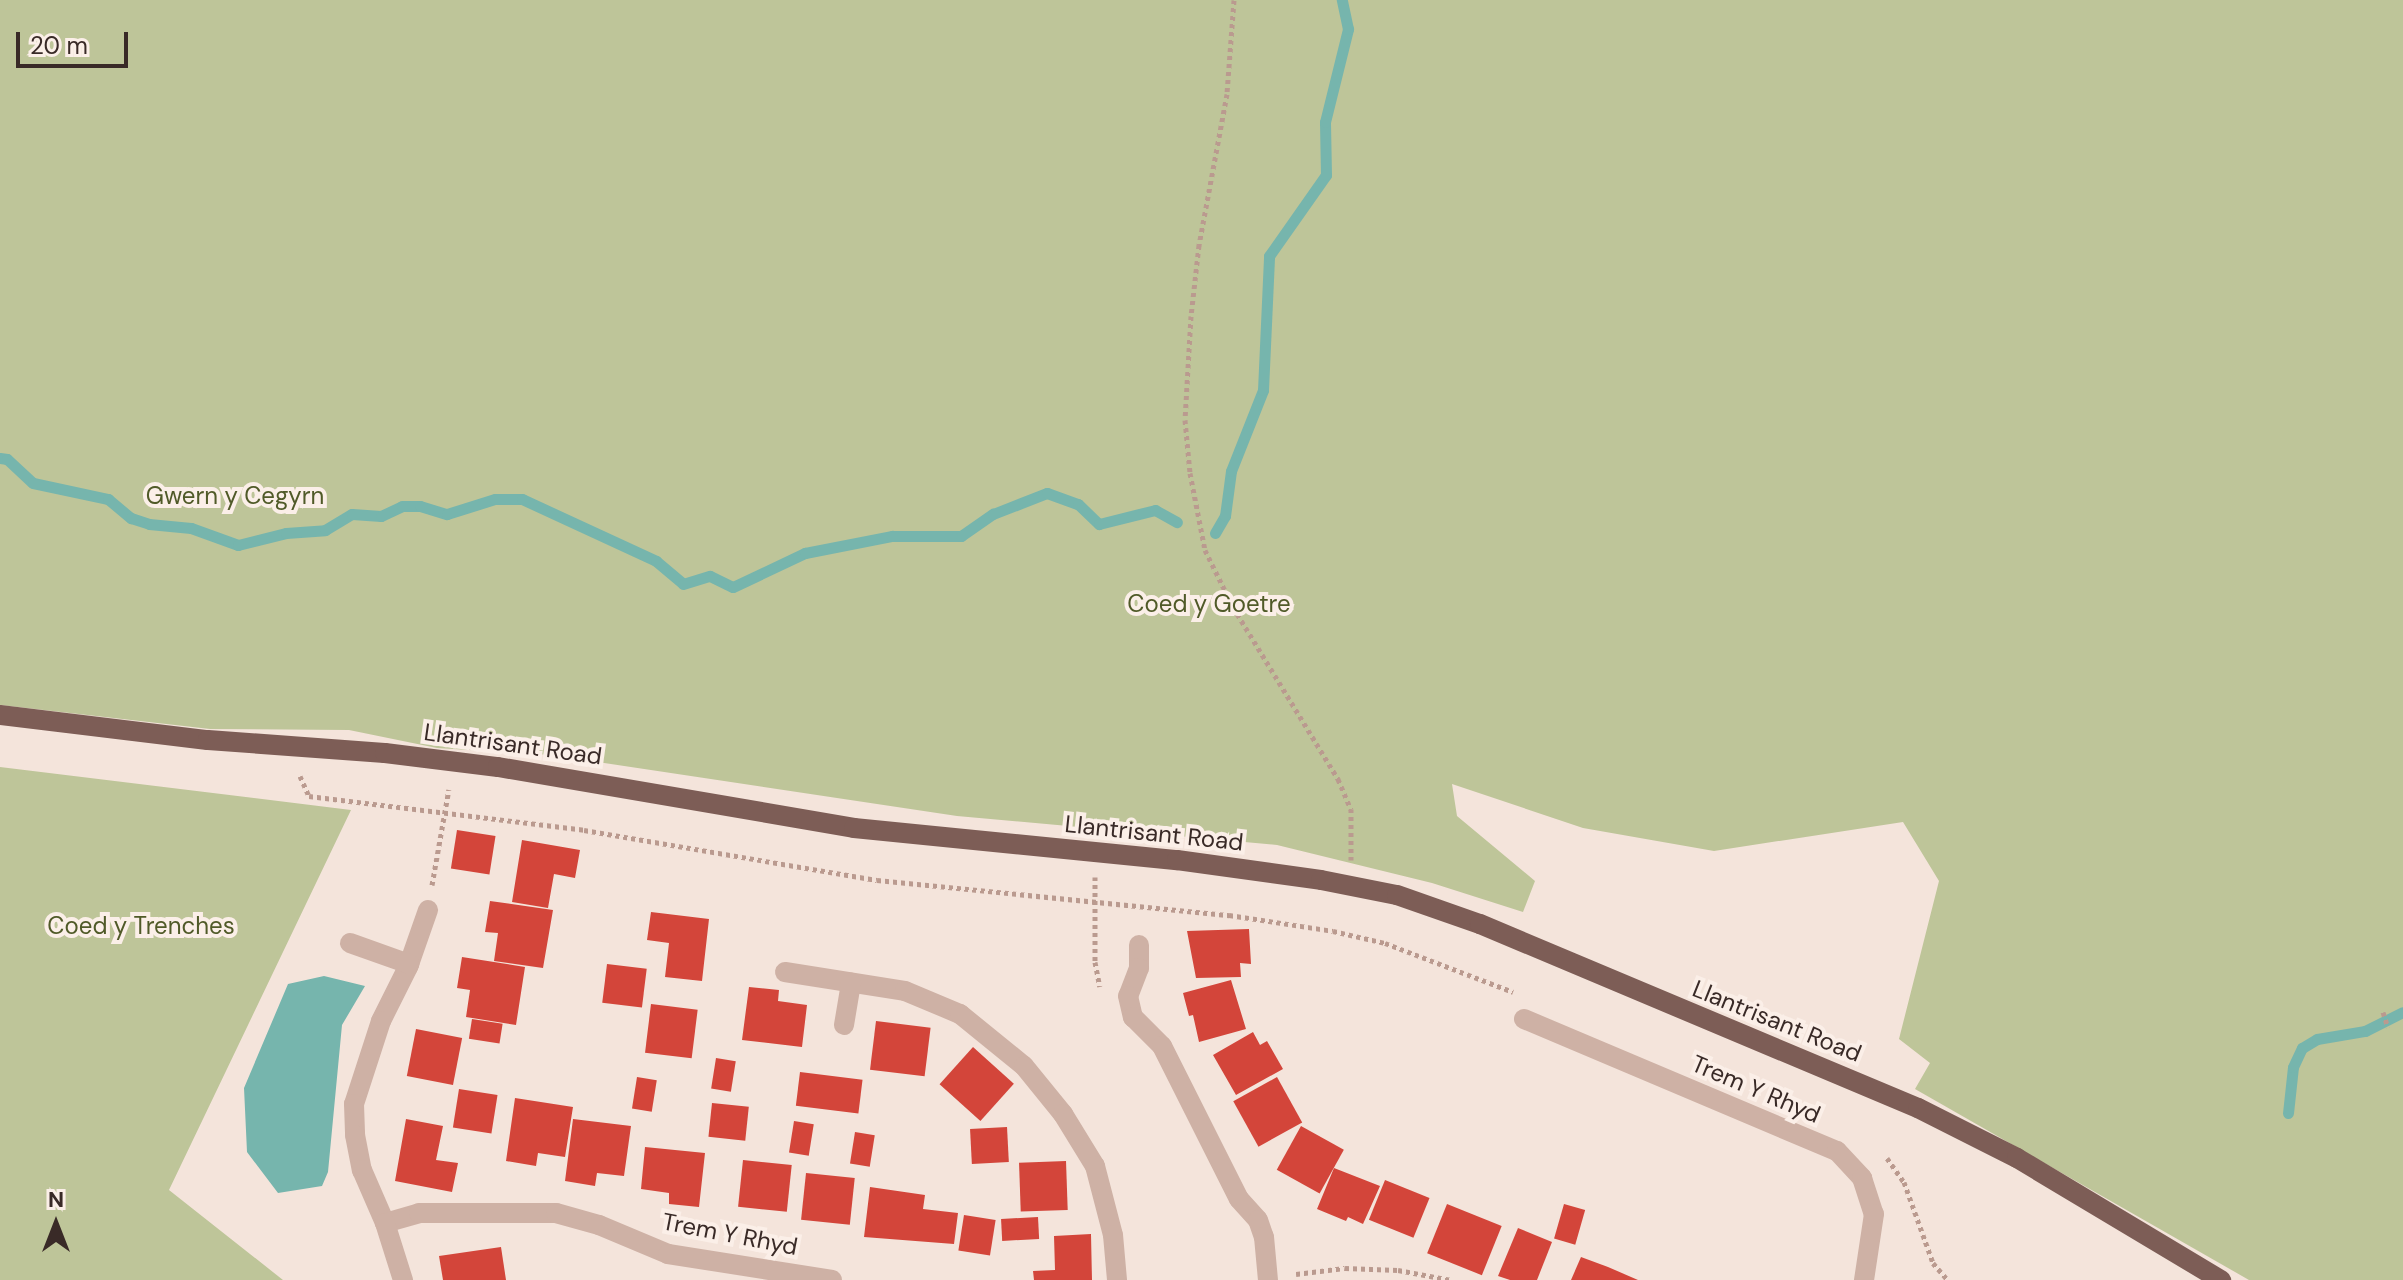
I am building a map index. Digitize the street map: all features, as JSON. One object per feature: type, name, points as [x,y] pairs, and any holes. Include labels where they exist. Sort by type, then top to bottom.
[{"type":"main road","name":"Llantrisant Road","points":[[0,715],[208,740],[385,753],[484,765],[854,828],[1177,860],[1397,895],[1480,924],[1918,1108],[2017,1158],[2221,1280]]},
{"type":"street","points":[[403,1280],[385,1223],[362,1170],[355,1135],[354,1104],[381,1021],[409,964],[428,910]]},
{"type":"street","points":[[350,943],[409,964]]},
{"type":"street","points":[[1139,945],[1139,968],[1128,996],[1133,1017],[1162,1046],[1239,1199],[1258,1220],[1264,1237],[1268,1280]]},
{"type":"street","points":[[785,972],[905,991],[960,1014],[1024,1066],[1063,1114],[1095,1166],[1113,1235],[1117,1280]]},
{"type":"street","points":[[844,1025],[851,983]]},
{"type":"street","name":"Trem Y Rhyd","points":[[1524,1019],[1837,1151],[1862,1178],[1874,1214],[1864,1280]]},
{"type":"street","name":"Trem Y Rhyd","points":[[385,1223],[419,1213],[556,1213],[599,1225],[668,1254],[832,1280]]},
{"type":"path","points":[[1234,0],[1227,94],[1199,245],[1191,316],[1185,420],[1190,473],[1205,550],[1233,607],[1338,779],[1351,809],[1353,846],[1346,885]]},
{"type":"path","points":[[428,910],[450,784]]},
{"type":"path","points":[[1093,902],[1095,876]]},
{"type":"path","points":[[2383,1012],[2388,1027]]},
{"type":"green space","points":[[0,0],[2403,0],[2403,1280],[2249,1280],[1915,1089],[1930,1063],[1899,1039],[1939,881],[1903,822],[1714,851],[1583,828],[1452,784],[1457,816],[1535,881],[1523,912],[1432,883],[1277,845],[957,816],[551,755],[437,748],[349,730],[210,729],[0,705]]},
{"type":"green space","name":"Coed y Trenches","points":[[0,767],[351,810],[169,1190],[283,1280],[0,1280]]},
{"type":"water","points":[[324,976],[365,986],[342,1025],[328,1172],[322,1186],[278,1193],[247,1152],[244,1088],[288,984]]},
{"type":"building","points":[[457,830],[496,836],[489,875],[451,869]]},
{"type":"building","points":[[522,840],[580,850],[575,878],[554,874],[548,908],[512,902]]},
{"type":"building","points":[[490,901],[553,910],[543,968],[494,961],[498,933],[485,932]]},
{"type":"building","points":[[651,912],[709,919],[702,981],[665,977],[669,943],[647,940]]},
{"type":"building","points":[[1249,929],[1251,964],[1240,963],[1241,977],[1196,978],[1187,931]]},
{"type":"building","points":[[462,957],[525,967],[516,1025],[466,1017],[470,990],[457,988]]},
{"type":"building","points":[[607,964],[647,969],[642,1008],[602,1003]]},
{"type":"building","points":[[1231,980],[1246,1029],[1199,1042],[1193,1015],[1189,1016],[1183,993]]},
{"type":"building","points":[[749,987],[779,990],[778,1001],[807,1005],[802,1047],[742,1040]]},
{"type":"building","points":[[651,1004],[698,1010],[692,1058],[645,1053]]},
{"type":"building","points":[[472,1019],[503,1024],[499,1044],[469,1039]]},
{"type":"building","points":[[876,1021],[931,1028],[925,1076],[870,1070]]},
{"type":"building","points":[[416,1029],[462,1038],[453,1085],[407,1076]]},
{"type":"building","points":[[1253,1032],[1260,1045],[1267,1041],[1283,1069],[1236,1095],[1213,1055]]},
{"type":"building","points":[[973,1047],[1014,1084],[980,1121],[940,1084]]},
{"type":"building","points":[[716,1058],[736,1061],[731,1092],[711,1089]]},
{"type":"building","points":[[800,1072],[863,1080],[858,1113],[796,1106]]},
{"type":"building","points":[[637,1077],[657,1080],[652,1112],[632,1109]]},
{"type":"building","points":[[1277,1077],[1302,1122],[1258,1147],[1233,1101]]},
{"type":"building","points":[[459,1089],[498,1095],[491,1134],[453,1128]]},
{"type":"building","points":[[515,1098],[573,1107],[565,1157],[538,1153],[536,1166],[506,1161]]},
{"type":"building","points":[[712,1103],[749,1107],[745,1141],[708,1137]]},
{"type":"building","points":[[406,1119],[443,1126],[436,1160],[458,1163],[452,1192],[395,1181]]},
{"type":"building","points":[[573,1119],[631,1126],[624,1176],[597,1173],[595,1186],[565,1181]]},
{"type":"building","points":[[794,1121],[814,1124],[809,1156],[789,1153]]},
{"type":"building","points":[[1301,1126],[1344,1150],[1320,1193],[1277,1170]]},
{"type":"building","points":[[1007,1127],[1009,1162],[972,1164],[970,1129]]},
{"type":"building","points":[[855,1132],[875,1135],[870,1167],[850,1164]]},
{"type":"building","points":[[645,1147],[705,1153],[699,1207],[669,1204],[669,1193],[641,1189]]},
{"type":"building","points":[[743,1160],[792,1165],[787,1212],[738,1207]]},
{"type":"building","points":[[1066,1161],[1068,1210],[1021,1212],[1019,1163]]},
{"type":"building","points":[[1334,1168],[1380,1186],[1363,1224],[1348,1217],[1346,1221],[1317,1209]]},
{"type":"building","points":[[806,1173],[855,1178],[850,1225],[801,1220]]},
{"type":"building","points":[[1385,1180],[1430,1198],[1413,1238],[1369,1220]]},
{"type":"building","points":[[870,1187],[925,1195],[923,1209],[958,1213],[954,1244],[864,1237]]},
{"type":"building","points":[[1447,1204],[1502,1226],[1482,1275],[1427,1253]]},
{"type":"building","points":[[1564,1204],[1585,1210],[1575,1245],[1554,1239]]},
{"type":"building","points":[[964,1215],[996,1220],[990,1256],[958,1251]]},
{"type":"building","points":[[1038,1217],[1039,1239],[1002,1241],[1001,1219]]},
{"type":"building","points":[[1518,1228],[1552,1242],[1537,1280],[1510,1280],[1498,1276]]},
{"type":"building","points":[[1091,1234],[1092,1280],[1034,1280],[1033,1271],[1055,1270],[1054,1236]]},
{"type":"building","points":[[501,1247],[506,1280],[443,1280],[439,1256]]},
{"type":"building","points":[[1581,1257],[1608,1267],[1638,1280],[1571,1280]]},
{"type":"waterway","points":[[1215,533],[1225,516],[1231,471],[1263,390],[1269,256],[1326,175],[1325,122],[1348,29],[1342,0]]},
{"type":"waterway","points":[[0,458],[7,459],[33,483],[108,499],[131,518],[149,524],[191,528],[238,545],[286,533],[325,530],[352,514],[381,516],[402,506],[420,506],[447,514],[495,499],[522,499],[656,561],[683,584],[710,576],[733,587],[805,553],[892,536],[961,536],[993,514],[1047,493],[1078,504],[1099,524],[1155,510],[1177,522]]},
{"type":"waterway","points":[[2288,1113],[2293,1067],[2302,1048],[2317,1039],[2365,1031],[2403,1012]]},
{"type":"park label","name":"Gwern y Cegyrn","points":[[235,496]]},
{"type":"park label","name":"Coed y Goetre","points":[[1209,604]]}]
